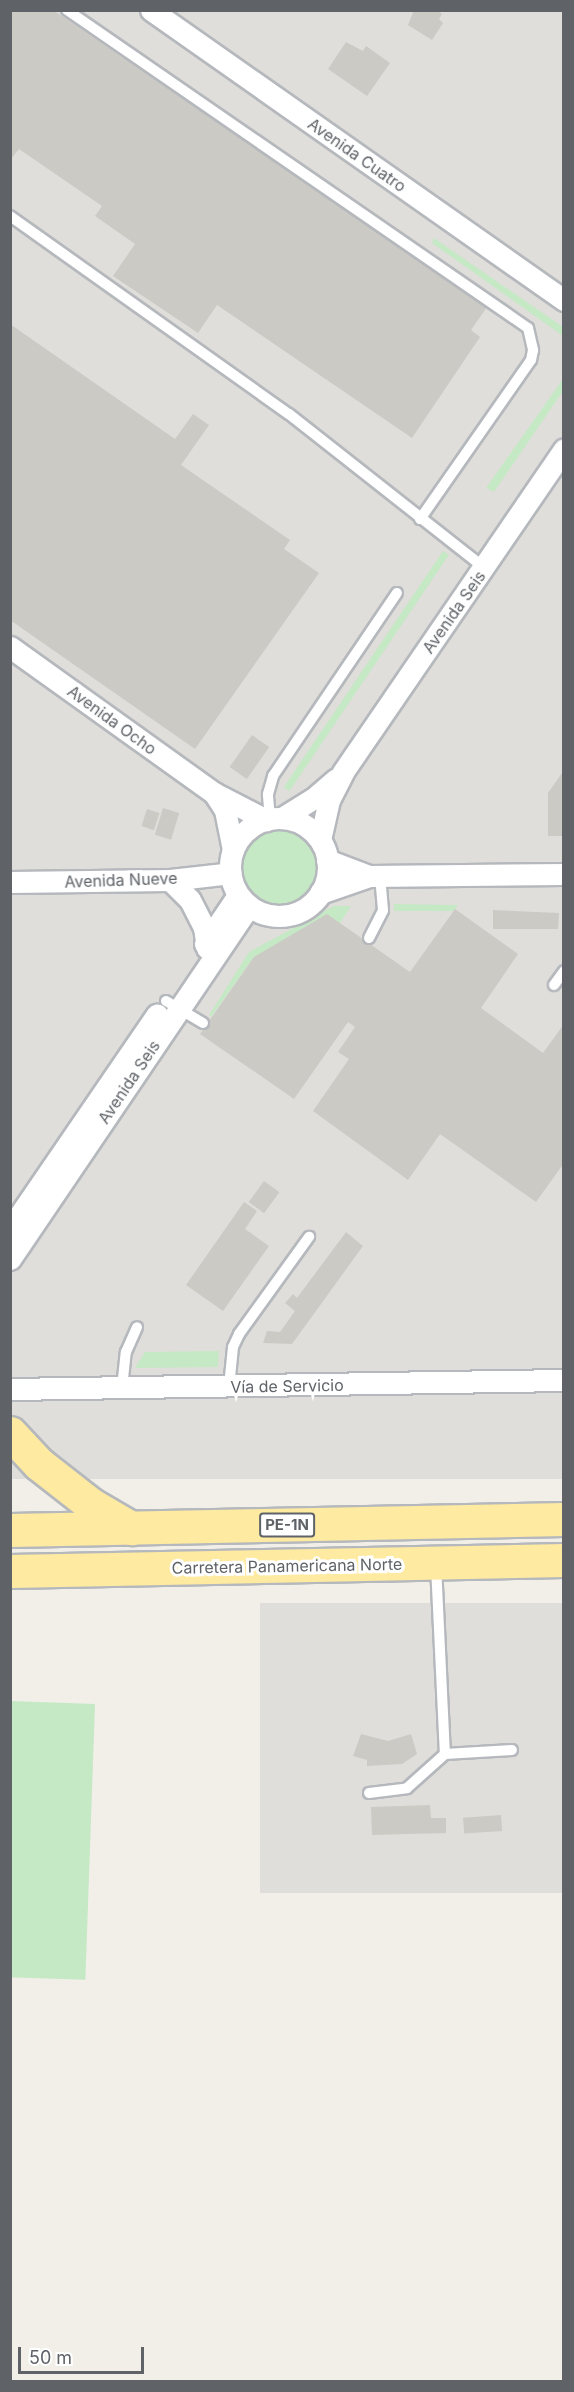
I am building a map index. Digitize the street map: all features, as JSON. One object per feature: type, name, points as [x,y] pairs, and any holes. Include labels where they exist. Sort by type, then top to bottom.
[{"type":"highway","points":[[10,1433],[39,1464],[90,1504],[131,1528]]},
{"type":"highway","name":"PE-1N","points":[[10,1530],[564,1519]]},
{"type":"highway","points":[[371,1523],[374,1564]]},
{"type":"highway","name":"Carretera Panamericana Norte","points":[[10,1571],[564,1560]]},
{"type":"street","name":"Avenida Cuatro","points":[[150,10],[564,300]]},
{"type":"street","name":"Avenida Seis","points":[[320,840],[329,800],[343,772],[485,568],[564,449]]},
{"type":"street","name":"Avenida Ocho","points":[[10,647],[214,793],[273,819]]},
{"type":"street","name":"Avenida Seis","points":[[273,819],[313,799],[343,772]]},
{"type":"street","name":"Avenida Ocho","points":[[214,793],[225,810],[233,850]]},
{"type":"street","points":[[320,893],[327,860],[320,840],[303,825],[273,819],[247,832],[233,850],[231,873],[244,900],[262,914],[292,915],[306,908],[320,893],[375,876],[564,874]]},
{"type":"street","points":[[327,860],[375,876]]},
{"type":"street","name":"Avenida Nueve","points":[[10,882],[170,880],[231,873]]},
{"type":"street","points":[[170,880],[190,900],[204,927],[208,953]]},
{"type":"street","name":"Avenida Seis","points":[[10,1229],[244,900]]},
{"type":"street","name":"Avenida Seis","points":[[10,1259],[172,1004]]},
{"type":"street","name":"Vía de Servicio","points":[[10,1389],[229,1388],[564,1380]]},
{"type":"lane","points":[[67,10],[528,328],[533,350],[531,360],[420,519]]},
{"type":"lane","points":[[10,216],[289,414],[485,568]]},
{"type":"lane","points":[[273,819],[268,794],[273,776],[397,593]]},
{"type":"lane","points":[[369,938],[383,910],[375,876]]},
{"type":"lane","points":[[554,985],[564,971]]},
{"type":"lane","points":[[172,1004],[203,1023]]},
{"type":"lane","points":[[229,1388],[232,1347],[309,1237]]},
{"type":"lane","points":[[122,1388],[126,1352],[136,1327]]},
{"type":"lane","points":[[436,1563],[445,1754]]},
{"type":"lane","points":[[369,1793],[407,1788],[445,1754],[512,1750]]},
{"type":"shaded area","points":[[10,11],[563,11],[563,1479],[10,1479]]},
{"type":"shaded area","points":[[260,1603],[563,1603],[563,1893],[260,1893]]},
{"type":"green space","points":[[434,238],[563,327],[563,336],[432,243]]},
{"type":"green space","points":[[563,379],[563,391],[494,492],[486,488]]},
{"type":"green space","points":[[443,551],[449,555],[289,791],[284,787]]},
{"type":"green space","points":[[278,828],[293,831],[306,839],[314,852],[317,867],[314,882],[306,895],[293,903],[278,906],[263,903],[250,895],[242,882],[239,867],[242,852],[250,839],[263,831]]},
{"type":"green space","points":[[394,904],[458,905],[453,911],[394,911]]},
{"type":"green space","points":[[334,906],[351,906],[340,923],[254,957],[211,1017],[209,1015],[249,952]]},
{"type":"green space","points":[[219,1351],[218,1367],[135,1368],[145,1352]]},
{"type":"green space","points":[[11,1701],[95,1704],[85,1980],[10,1977]]},
{"type":"building","points":[[10,10],[53,10],[487,307],[471,330],[480,337],[412,438],[217,305],[198,333],[113,276],[135,244],[95,216],[102,206],[19,149],[10,160]]},
{"type":"building","points":[[414,10],[436,10],[442,14],[439,19],[443,23],[432,40],[408,25]]},
{"type":"building","points":[[346,42],[363,51],[366,46],[390,63],[367,96],[328,69]]},
{"type":"building","points":[[10,324],[175,439],[193,414],[209,425],[181,465],[290,540],[284,549],[319,573],[195,749],[10,620]]},
{"type":"building","points":[[252,735],[269,747],[247,779],[230,767]]},
{"type":"building","points":[[564,770],[564,836],[548,836],[548,793]]},
{"type":"building","points":[[163,808],[179,813],[171,840],[155,835]]},
{"type":"building","points":[[147,809],[159,813],[154,830],[141,826]]},
{"type":"building","points":[[455,909],[518,954],[481,1008],[543,1053],[564,1024],[564,1163],[536,1202],[440,1134],[408,1180],[313,1111],[349,1059],[338,1052],[355,1027],[348,1022],[294,1099],[200,1034],[254,957],[327,914],[410,972]]},
{"type":"building","points":[[493,910],[559,913],[558,929],[493,929]]},
{"type":"building","points":[[264,1181],[279,1192],[264,1213],[249,1202]]},
{"type":"building","points":[[244,1202],[257,1211],[245,1229],[269,1246],[223,1311],[186,1285]]},
{"type":"building","points":[[346,1232],[363,1246],[292,1344],[263,1343],[267,1331],[280,1332],[295,1311],[285,1303],[293,1294],[297,1298]]},
{"type":"building","points":[[361,1734],[388,1741],[411,1734],[417,1754],[402,1764],[367,1766],[367,1760],[353,1756]]},
{"type":"building","points":[[430,1805],[431,1818],[446,1818],[446,1833],[372,1835],[371,1807]]},
{"type":"building","points":[[501,1815],[502,1831],[464,1834],[463,1818]]}]
